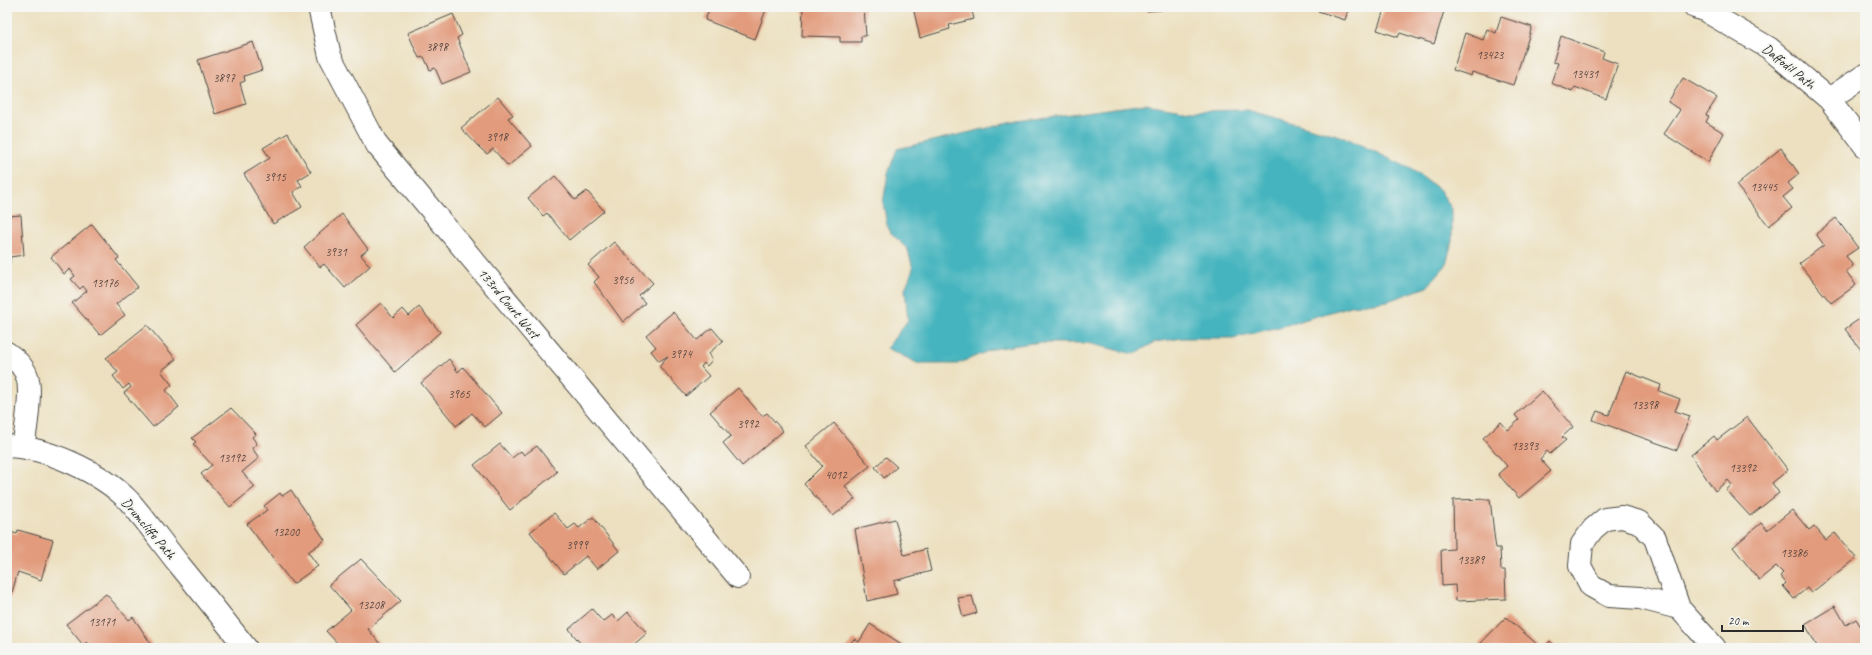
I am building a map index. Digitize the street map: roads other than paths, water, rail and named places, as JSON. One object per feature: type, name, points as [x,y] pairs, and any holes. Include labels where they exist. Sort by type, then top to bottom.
[{"type":"street","name":"133rd Court West","points":[[319,7],[330,56],[377,146],[738,577]]},
{"type":"street","name":"Daffodil Path","points":[[1695,7],[1704,10],[1769,48],[1829,99],[1865,146]]},
{"type":"street","points":[[1829,99],[1865,75]]},
{"type":"street","name":"Drumcliffe Path","points":[[7,353],[22,366],[28,380],[26,428],[15,446],[47,453],[78,466],[98,478],[128,500],[246,648]]},
{"type":"street","points":[[1679,608],[1640,598],[1609,596],[1591,586],[1580,566],[1582,544],[1593,529],[1605,519],[1622,517],[1639,522],[1655,538],[1679,608],[1715,648]]},
{"type":"water","points":[[1145,104],[1190,111],[1247,110],[1344,137],[1411,169],[1439,189],[1452,209],[1452,241],[1446,265],[1427,287],[1388,301],[1351,306],[1283,326],[1233,338],[1183,338],[1155,342],[1134,354],[1087,343],[1032,343],[993,349],[957,364],[919,364],[887,348],[908,320],[905,289],[913,269],[908,250],[888,230],[883,203],[888,173],[897,149],[1018,121]]}]
